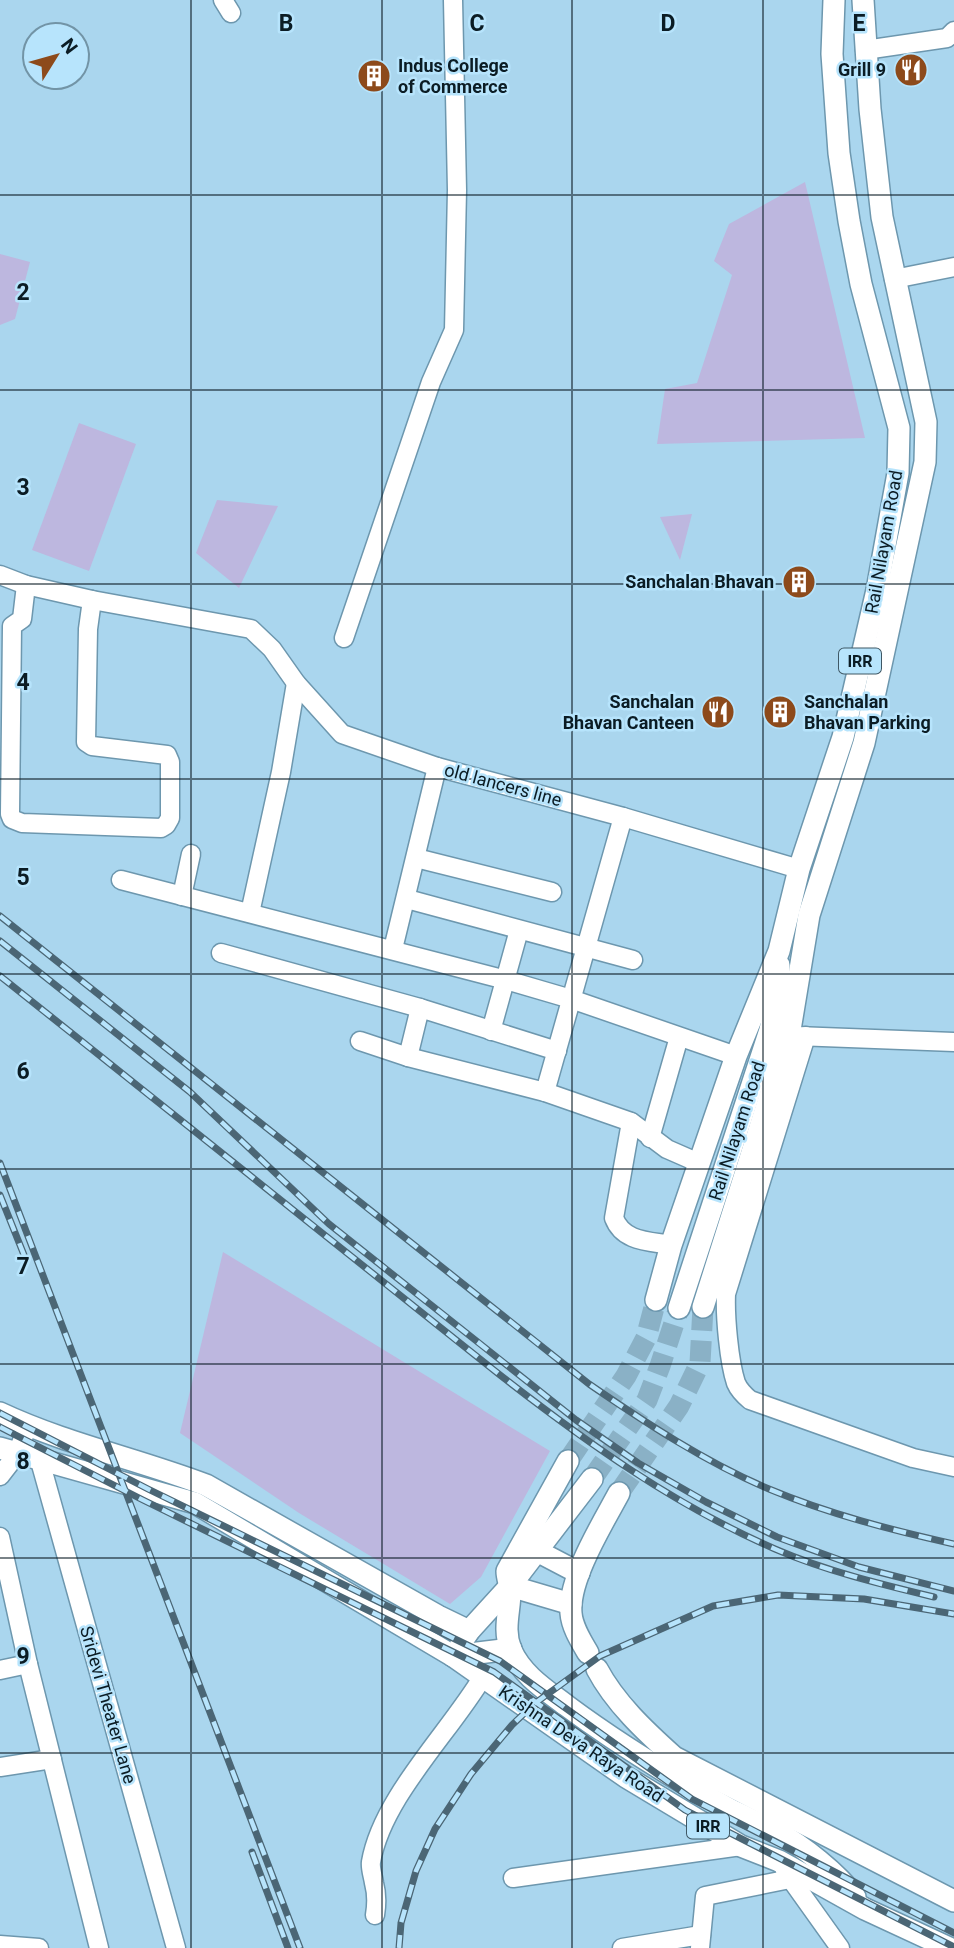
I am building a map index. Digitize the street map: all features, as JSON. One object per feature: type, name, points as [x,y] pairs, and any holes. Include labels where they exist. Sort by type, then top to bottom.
[{"type":"main road","name":"Rail Nilayam Road","points":[[656,1300],[671,1245],[736,1056],[779,951],[799,869],[842,737],[877,590],[898,473],[898,428],[861,284],[839,153],[832,54],[834,0]]},
{"type":"main road","name":"Rail Nilayam Road","points":[[703,1307],[798,1036],[802,950],[808,915],[864,743],[925,462],[926,422],[894,279],[881,200],[865,50],[863,0]]},
{"type":"main road","points":[[846,203],[881,200]]},
{"type":"main road","name":"Rail Nilayam Road","points":[[679,1308],[770,1030],[779,987],[779,951]]},
{"type":"main road","points":[[0,1413],[206,1485],[469,1631]]},
{"type":"main road","name":"Krishna Deva Raya Road","points":[[8,1451],[195,1503],[453,1656],[626,1777],[741,1846],[785,1870],[949,1948]]},
{"type":"main road","name":"IRR","points":[[511,1649],[506,1620],[510,1586],[507,1571],[568,1461]]},
{"type":"main road","points":[[453,1656],[469,1631],[510,1586],[592,1479]]},
{"type":"main road","points":[[619,1493],[582,1561],[571,1604],[577,1633],[604,1684],[641,1727],[674,1756],[954,1901]]},
{"type":"main road","points":[[537,1552],[579,1573]]},
{"type":"main road","points":[[510,1586],[571,1604]]},
{"type":"main road","points":[[453,1656],[511,1649]]},
{"type":"main road","name":"Krishna Deva Raya Road","points":[[511,1649],[520,1666],[536,1682],[593,1726],[731,1810],[780,1834],[829,1869],[850,1889],[865,1909]]},
{"type":"street","points":[[344,638],[431,382],[454,330],[457,190],[453,0]]},
{"type":"street","points":[[865,50],[947,38],[954,31]]},
{"type":"street","points":[[894,279],[954,267]]},
{"type":"street","points":[[0,575],[26,585],[92,600],[88,629],[86,743],[167,755],[170,762],[170,818],[161,828],[22,822],[12,819],[12,626],[14,622],[22,619],[26,585]]},
{"type":"street","name":"old lancers line","points":[[92,600],[251,629],[272,649],[296,683],[342,734],[437,767],[623,817],[799,869]]},
{"type":"street","points":[[250,913],[281,772],[296,683]]},
{"type":"street","points":[[393,949],[437,767]]},
{"type":"street","points":[[545,1092],[623,817]]},
{"type":"street","points":[[182,896],[191,854]]},
{"type":"street","points":[[416,858],[552,892]]},
{"type":"street","points":[[121,880],[506,980],[571,999],[736,1056]]},
{"type":"street","points":[[407,899],[633,960]]},
{"type":"street","points":[[491,1031],[519,930]]},
{"type":"street","points":[[221,953],[420,1008],[557,1051]]},
{"type":"street","points":[[408,1057],[420,1008]]},
{"type":"street","points":[[954,1042],[798,1036],[726,1294],[725,1315],[736,1381],[741,1392],[750,1400],[913,1458],[954,1467]]},
{"type":"street","points":[[650,1138],[679,1037]]},
{"type":"street","points":[[360,1041],[408,1057],[545,1092],[631,1122],[667,1149],[699,1163]]},
{"type":"street","points":[[631,1122],[614,1219],[618,1228],[628,1237],[671,1245]]},
{"type":"street","points":[[0,1476],[8,1451],[28,1425]]},
{"type":"street","name":"Sridevi Theater Lane","points":[[40,1461],[176,1948]]},
{"type":"street","points":[[0,1537],[28,1664],[100,1948]]},
{"type":"street","points":[[0,1670],[28,1664]]},
{"type":"street","points":[[374,1915],[377,1901],[370,1864],[381,1832],[413,1775],[439,1737],[465,1707],[482,1678]]},
{"type":"street","points":[[0,1766],[52,1759]]},
{"type":"street","points":[[513,1878],[741,1846]]},
{"type":"street","points":[[622,1948],[701,1941],[705,1896],[785,1870],[840,1948]]},
{"type":"street","points":[[0,1945],[39,1948]]},
{"type":"shaded area","points":[[805,182],[865,438],[657,444],[665,389],[697,383],[732,275],[714,261],[729,224]]},
{"type":"shaded area","points":[[0,254],[30,262],[15,319],[0,325]]},
{"type":"shaded area","points":[[79,423],[136,444],[89,571],[32,550]]},
{"type":"shaded area","points":[[217,500],[278,506],[239,588],[196,553]]},
{"type":"shaded area","points":[[692,514],[680,560],[660,517]]},
{"type":"shaded area","points":[[223,1252],[550,1451],[481,1577],[450,1604],[299,1513],[180,1433]]},
{"type":"tunnel","points":[[568,1461],[626,1376],[646,1338],[656,1300]]},
{"type":"tunnel","points":[[619,1493],[679,1406],[700,1363],[703,1307]]},
{"type":"tunnel","points":[[592,1479],[647,1400],[679,1308]]},
{"type":"railway","points":[[0,916],[589,1384],[632,1413],[699,1454],[769,1489],[860,1521],[954,1544]]},
{"type":"railway","points":[[0,941],[190,1092],[329,1224],[576,1420],[638,1463],[706,1502],[777,1537],[859,1567],[954,1591]]},
{"type":"railway","points":[[0,976],[500,1375],[632,1471],[702,1513],[794,1557],[873,1582],[934,1597]]},
{"type":"railway","points":[[0,1163],[300,1948]]},
{"type":"railway","points":[[0,1195],[26,1260]]},
{"type":"railway","points":[[0,1413],[148,1489],[500,1661],[692,1799],[954,1933]]},
{"type":"railway","points":[[0,1427],[494,1672],[685,1810],[954,1947]]},
{"type":"railway","points":[[399,1948],[401,1923],[416,1871],[435,1829],[471,1774],[512,1725],[534,1704],[600,1656],[713,1606],[778,1595],[864,1599],[954,1614]]},
{"type":"railway","points":[[252,1852],[288,1948]]},
{"type":"place","name":"Grill 9","points":[[911,70]]},
{"type":"place","name":"Indus College of Commerce","points":[[374,76]]},
{"type":"place","name":"Sanchalan Bhavan","points":[[799,582]]},
{"type":"place","name":"Sanchalan Bhavan Canteen","points":[[718,712]]},
{"type":"place","name":"Sanchalan Bhavan Parking","points":[[780,712]]}]
